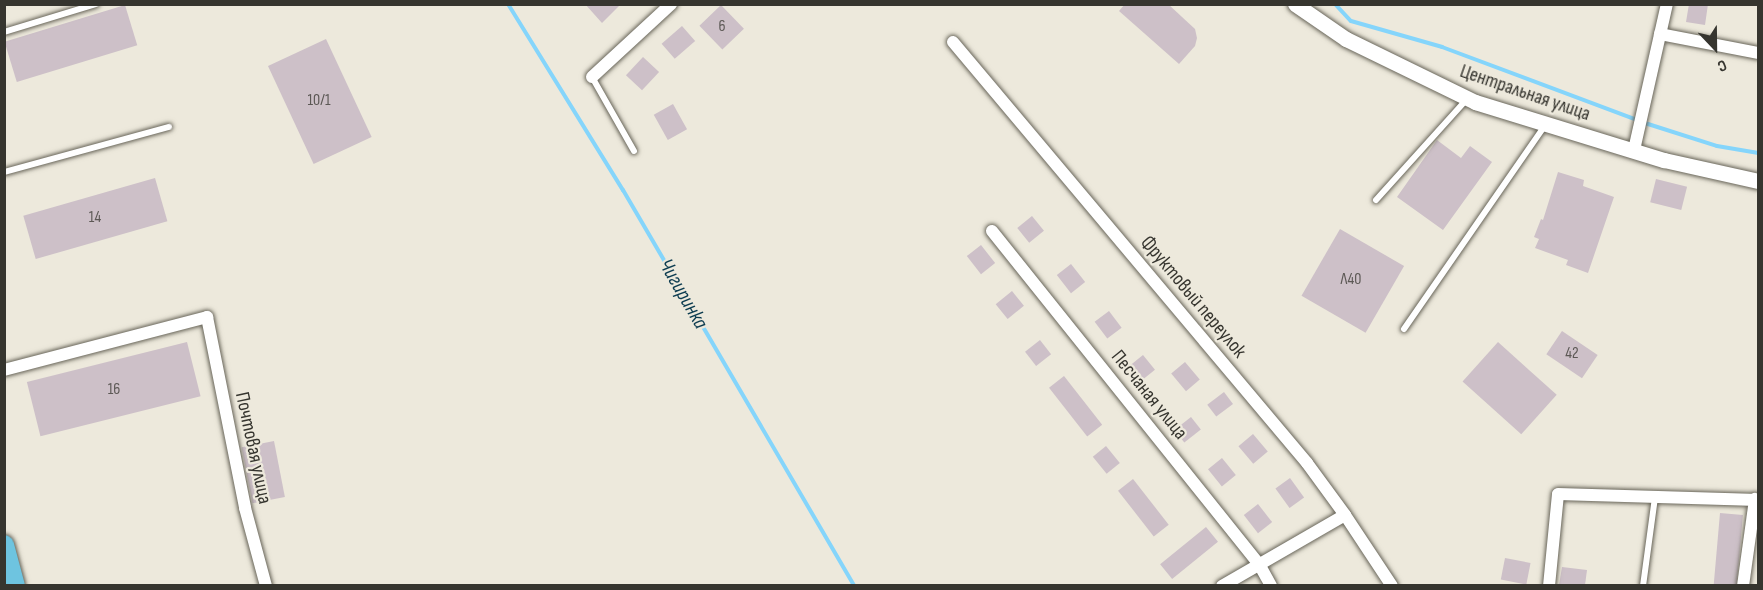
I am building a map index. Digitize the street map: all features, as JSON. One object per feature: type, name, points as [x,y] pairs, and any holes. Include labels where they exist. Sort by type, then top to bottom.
[{"type":"main road","points":[[4,545],[15,585]]},
{"type":"street","points":[[592,76],[671,4]]},
{"type":"street","points":[[1634,150],[1667,4]]},
{"type":"street","name":"Центральная улица","points":[[1301,7],[1346,39],[1467,98],[1545,125],[1634,150],[1758,180]]},
{"type":"street","points":[[1660,34],[1758,53]]},
{"type":"street","name":"Фруктовый переулок","points":[[953,42],[1307,463],[1392,585]]},
{"type":"street","name":"Песчаная улица","points":[[992,231],[1259,564],[1271,585]]},
{"type":"street","name":"Почтовая улица","points":[[4,370],[207,317],[245,508],[266,585]]},
{"type":"street","points":[[1549,585],[1558,494],[1757,500],[1743,585]]},
{"type":"street","points":[[1222,585],[1345,515]]},
{"type":"lane","points":[[4,32],[96,4]]},
{"type":"lane","points":[[592,76],[634,151]]},
{"type":"lane","points":[[1376,200],[1467,98]]},
{"type":"lane","points":[[1404,329],[1545,125]]},
{"type":"lane","points":[[4,172],[169,126]]},
{"type":"lane","points":[[1643,585],[1655,497]]},
{"type":"building","points":[[585,4],[621,4],[602,23]]},
{"type":"building","points":[[1125,4],[1168,4],[1195,29],[1197,38],[1195,46],[1179,64],[1119,11]]},
{"type":"building","points":[[1689,4],[1708,4],[1705,25],[1686,22]]},
{"type":"building","points":[[125,5],[137,45],[17,82],[5,42]]},
{"type":"building","points":[[721,5],[744,29],[722,50],[699,26]]},
{"type":"building","points":[[682,26],[695,41],[675,59],[662,44]]},
{"type":"building","points":[[326,39],[372,137],[314,164],[268,66]]},
{"type":"building","points":[[643,57],[659,72],[642,90],[626,75]]},
{"type":"building","points":[[673,104],[687,129],[668,140],[654,115]]},
{"type":"building","points":[[1437,140],[1461,158],[1470,146],[1492,162],[1443,230],[1397,197]]},
{"type":"building","points":[[1558,172],[1584,180],[1583,186],[1614,197],[1588,273],[1566,265],[1568,260],[1535,248],[1539,239],[1534,237],[1541,219],[1543,220]]},
{"type":"building","points":[[155,178],[167,221],[36,259],[23,216]]},
{"type":"building","points":[[1656,179],[1687,187],[1681,210],[1650,202]]},
{"type":"building","points":[[1032,216],[1044,231],[1029,243],[1017,228]]},
{"type":"building","points":[[1340,229],[1404,266],[1366,333],[1302,296]]},
{"type":"building","points":[[981,245],[995,263],[981,274],[967,256]]},
{"type":"building","points":[[1071,264],[1085,282],[1071,293],[1057,275]]},
{"type":"building","points":[[1012,291],[1024,306],[1008,319],[996,304]]},
{"type":"building","points":[[1109,311],[1122,328],[1107,339],[1095,322]]},
{"type":"building","points":[[1562,331],[1598,355],[1582,378],[1546,354]]},
{"type":"building","points":[[1040,340],[1051,354],[1036,366],[1025,352]]},
{"type":"building","points":[[187,342],[201,396],[40,436],[27,382]]},
{"type":"building","points":[[1498,342],[1557,395],[1521,434],[1463,381]]},
{"type":"building","points":[[1143,355],[1155,370],[1141,381],[1129,366]]},
{"type":"building","points":[[1185,362],[1200,380],[1186,391],[1171,374]]},
{"type":"building","points":[[1064,376],[1102,425],[1087,437],[1049,388]]},
{"type":"building","points":[[1224,392],[1233,404],[1216,417],[1207,405]]},
{"type":"building","points":[[1191,417],[1201,430],[1184,443],[1174,430]]},
{"type":"building","points":[[1253,434],[1268,452],[1253,464],[1238,446]]},
{"type":"building","points":[[274,441],[285,497],[252,503],[242,447]]},
{"type":"building","points":[[1106,446],[1120,463],[1107,474],[1093,457]]},
{"type":"building","points":[[1222,458],[1236,475],[1222,486],[1208,469]]},
{"type":"building","points":[[1290,478],[1304,497],[1290,508],[1275,489]]},
{"type":"building","points":[[1133,479],[1169,525],[1154,536],[1118,491]]},
{"type":"building","points":[[1258,504],[1272,522],[1258,533],[1244,515]]},
{"type":"building","points":[[1720,513],[1743,515],[1737,586],[1714,586]]},
{"type":"building","points":[[1206,527],[1218,542],[1172,579],[1160,564]]},
{"type":"building","points":[[1505,558],[1531,563],[1526,585],[1501,580]]},
{"type":"building","points":[[1562,567],[1587,570],[1585,585],[1559,585]]},
{"type":"waterway","name":"Чигиринка","points":[[508,4],[623,190],[854,586]]},
{"type":"waterway","points":[[1335,4],[1351,21],[1442,47],[1648,124],[1717,146],[1758,153]]}]
